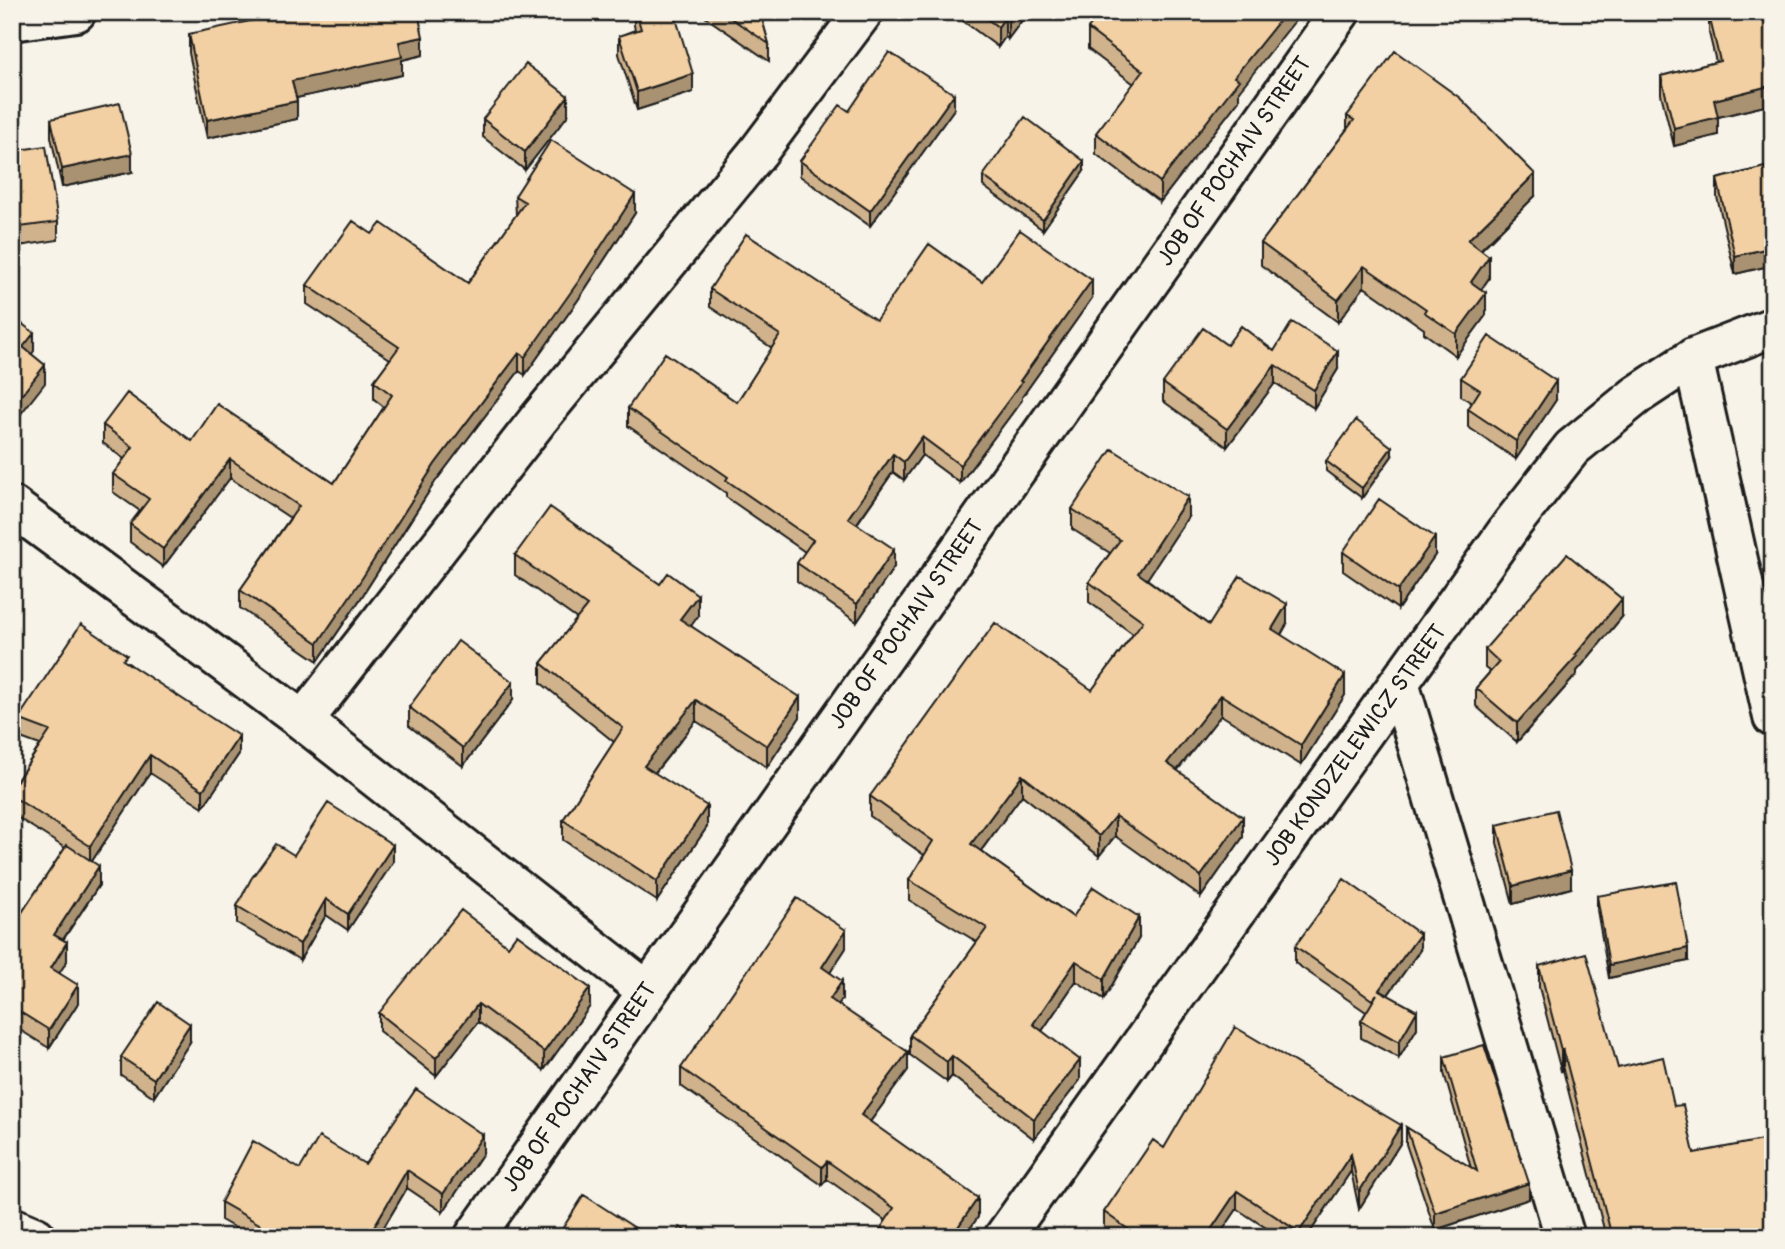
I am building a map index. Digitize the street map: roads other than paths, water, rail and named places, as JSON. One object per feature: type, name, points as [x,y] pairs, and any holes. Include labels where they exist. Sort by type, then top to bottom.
[{"type":"street","points":[[12,21],[76,12]]},
{"type":"street","points":[[303,721],[538,420],[758,152],[863,12]]},
{"type":"street","name":"JOB OF POCHAIV STREET","points":[[474,1237],[646,990],[1340,12]]},
{"type":"street","name":"JOB KONDZELEWICZ STREET","points":[[1004,1237],[1513,523],[1572,448],[1637,395],[1693,358],[1773,327]]},
{"type":"street","points":[[1693,358],[1773,717]]},
{"type":"street","points":[[12,506],[303,721],[646,990]]},
{"type":"street","points":[[1399,683],[1564,1237]]},
{"type":"street","points":[[12,1227],[36,1237]]}]
